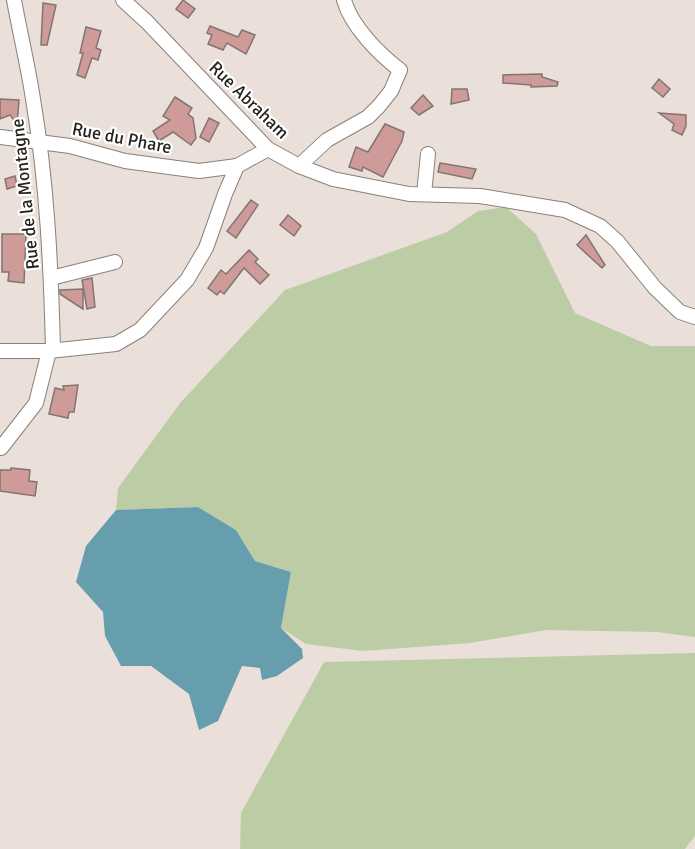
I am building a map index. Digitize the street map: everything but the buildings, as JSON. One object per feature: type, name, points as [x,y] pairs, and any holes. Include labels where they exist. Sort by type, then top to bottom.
[{"type":"street","name":"Rue de la Montagne","points":[[1,447],[36,403],[51,350],[51,278],[39,141],[14,0]]},
{"type":"street","name":"Rue Abraham","points":[[125,0],[268,149],[299,166],[333,179],[410,194],[480,196],[565,210],[600,226],[617,241],[655,288],[680,312],[695,317]]},
{"type":"street","points":[[299,166],[327,140],[368,117],[380,106],[391,92],[400,70],[383,57],[362,31],[344,0]]},
{"type":"street","name":"Rue du Phare","points":[[0,137],[70,146],[124,161],[199,171],[237,166]]},
{"type":"street","points":[[0,351],[51,350],[116,344],[140,330],[187,280],[206,248],[237,166],[268,149]]},
{"type":"street","points":[[424,194],[428,154]]},
{"type":"street","points":[[51,278],[115,262]]},
{"type":"green space","points":[[506,207],[536,234],[575,313],[651,346],[695,346],[695,637],[657,632],[546,630],[470,643],[363,651],[306,644],[281,628],[291,572],[255,561],[236,530],[198,507],[116,510],[118,488],[181,402],[285,290],[447,232],[478,211]]},
{"type":"green space","points":[[695,653],[695,836],[685,849],[240,849],[241,813],[324,662]]},
{"type":"water","points":[[198,507],[236,530],[255,561],[291,572],[281,628],[302,649],[303,658],[277,676],[262,680],[260,668],[242,666],[218,721],[199,730],[189,694],[151,666],[121,666],[105,636],[103,612],[76,582],[86,546],[116,510]]}]
